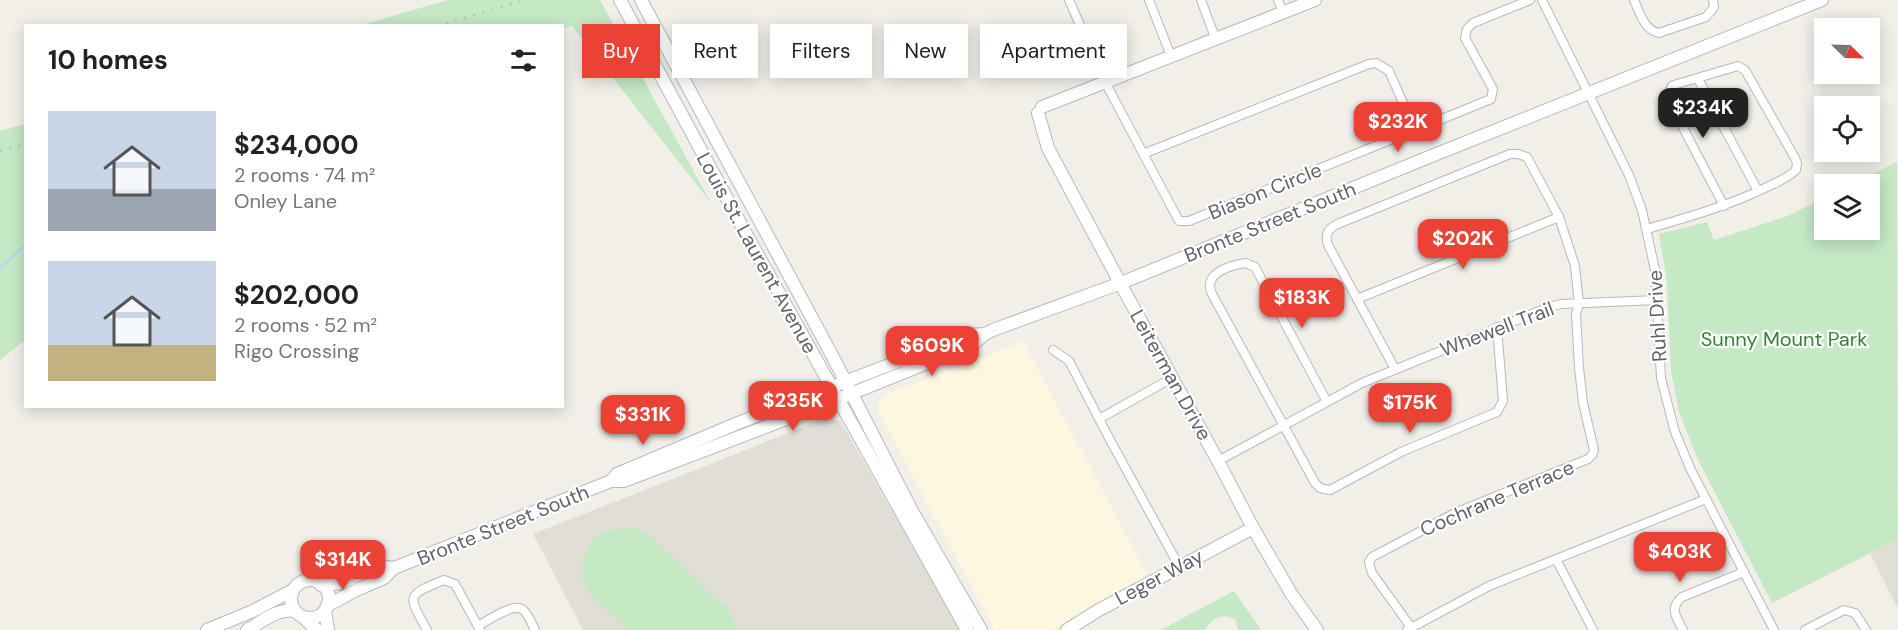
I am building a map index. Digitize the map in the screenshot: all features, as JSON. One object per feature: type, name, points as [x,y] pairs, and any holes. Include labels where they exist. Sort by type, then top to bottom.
[{"type":"main road","name":"Louis St. Laurent Avenue","points":[[641,0],[912,511],[981,630]]},
{"type":"main road","points":[[1105,82],[1315,0]]},
{"type":"main road","name":"Bronte Street South","points":[[611,481],[617,474],[830,386],[967,335],[985,334],[1121,283],[1822,0]]},
{"type":"main road","name":"Louis St. Laurent Avenue","points":[[621,1],[837,399],[967,630]]},
{"type":"main road","name":"Leiterman Drive","points":[[1105,82],[1040,110],[1048,148],[1252,528],[1292,595],[1317,630]]},
{"type":"main road","name":"Bronte Street South","points":[[326,608],[354,591],[384,578],[394,568],[611,481],[624,481],[837,399],[972,345],[985,334]]},
{"type":"main road","name":"Leger Way","points":[[1067,630],[1097,611],[1252,528]]},
{"type":"main road","name":"Bronte Street South","points":[[321,585],[342,583],[378,566],[394,568]]},
{"type":"main road","points":[[207,630],[293,590],[304,581],[311,580],[321,585],[328,593],[326,608],[328,630]]},
{"type":"main road","points":[[293,590],[291,605],[317,630]]},
{"type":"main road","points":[[247,630],[288,610],[315,618],[326,608]]},
{"type":"street","name":"Biason Circle","points":[[1069,0],[1105,82],[1179,221],[1184,222],[1415,130]]},
{"type":"street","points":[[1149,0],[1172,56]]},
{"type":"street","points":[[1201,0],[1216,40]]},
{"type":"street","points":[[1278,0],[1283,13]]},
{"type":"street","points":[[1143,154],[1376,63],[1389,71],[1415,130],[1491,99],[1493,89],[1465,38],[1467,29],[1473,23],[1530,0]]},
{"type":"street","name":"Ruhl Drive","points":[[1542,0],[1629,175],[1647,229],[1653,254],[1660,366],[1667,404],[1683,452],[1774,630]]},
{"type":"street","points":[[1634,0],[1647,27],[1659,33],[1706,16],[1714,7],[1713,0]]},
{"type":"street","points":[[1647,229],[1724,206],[1791,175],[1796,170],[1795,158],[1745,70],[1738,66],[1672,86],[1667,97],[1724,206]]},
{"type":"street","points":[[1698,79],[1758,191]]},
{"type":"street","points":[[1395,369],[1326,239],[1327,232],[1350,218],[1510,154],[1527,157],[1531,162],[1559,217],[1575,266],[1579,304]]},
{"type":"street","points":[[1357,299],[1559,217]]},
{"type":"street","points":[[1327,402],[1255,267],[1246,263],[1219,271],[1210,281],[1209,288],[1320,488],[1330,490],[1401,452],[1497,412],[1503,400],[1497,327]]},
{"type":"street","name":"Whewell Trail","points":[[1218,461],[1362,384],[1549,307],[1657,300]]},
{"type":"street","name":"Cochrane Terrace","points":[[1410,629],[1372,573],[1369,562],[1372,557],[1455,513],[1588,459],[1592,455],[1594,450],[1579,368],[1576,314],[1579,304]]},
{"type":"street","points":[[1053,350],[1069,360],[1179,566]]},
{"type":"street","points":[[1099,418],[1172,378]]},
{"type":"street","points":[[1410,629],[1488,586],[1706,499]]},
{"type":"street","points":[[1556,559],[1593,630]]},
{"type":"street","points":[[1683,630],[1674,613],[1676,601],[1744,572]]},
{"type":"street","points":[[426,630],[412,602],[413,596],[419,590],[444,580],[455,584],[479,628],[513,608],[520,608],[525,612],[535,630]]},
{"type":"street","points":[[1805,630],[1844,610],[1855,613],[1866,630]]},
{"type":"shaded area","points":[[1023,341],[1147,574],[1053,630],[995,630],[877,409],[882,396]]},
{"type":"shaded area","points":[[829,417],[841,422],[960,630],[583,630],[533,534]]},
{"type":"shaded area","points":[[1898,539],[1898,609],[1870,553]]},
{"type":"green space","points":[[448,0],[600,0],[613,24],[582,24],[582,39],[572,26],[564,29],[564,24],[364,24]]},
{"type":"green space","points":[[613,78],[643,78],[711,203]]},
{"type":"green space","points":[[24,124],[24,341],[0,360],[0,131]]},
{"type":"green space","name":"Sunny Mount Park","points":[[1897,162],[1898,539],[1772,603],[1698,460],[1679,412],[1671,372],[1667,282],[1659,234],[1707,222],[1714,240],[1785,217],[1814,203],[1814,240],[1880,240],[1880,174],[1872,174]]},
{"type":"green space","points":[[637,529],[647,534],[726,607],[733,617],[735,630],[630,630],[603,607],[585,585],[583,562],[588,548],[598,536],[607,531]]},
{"type":"green space","points":[[1234,591],[1261,630],[1238,630],[1236,620],[1223,616],[1215,619],[1204,630],[1161,630]]},
{"type":"waterway","points":[[0,268],[24,246]]},
{"type":"railway","points":[[444,24],[526,0]]},
{"type":"railway","points":[[0,151],[24,145]]}]
